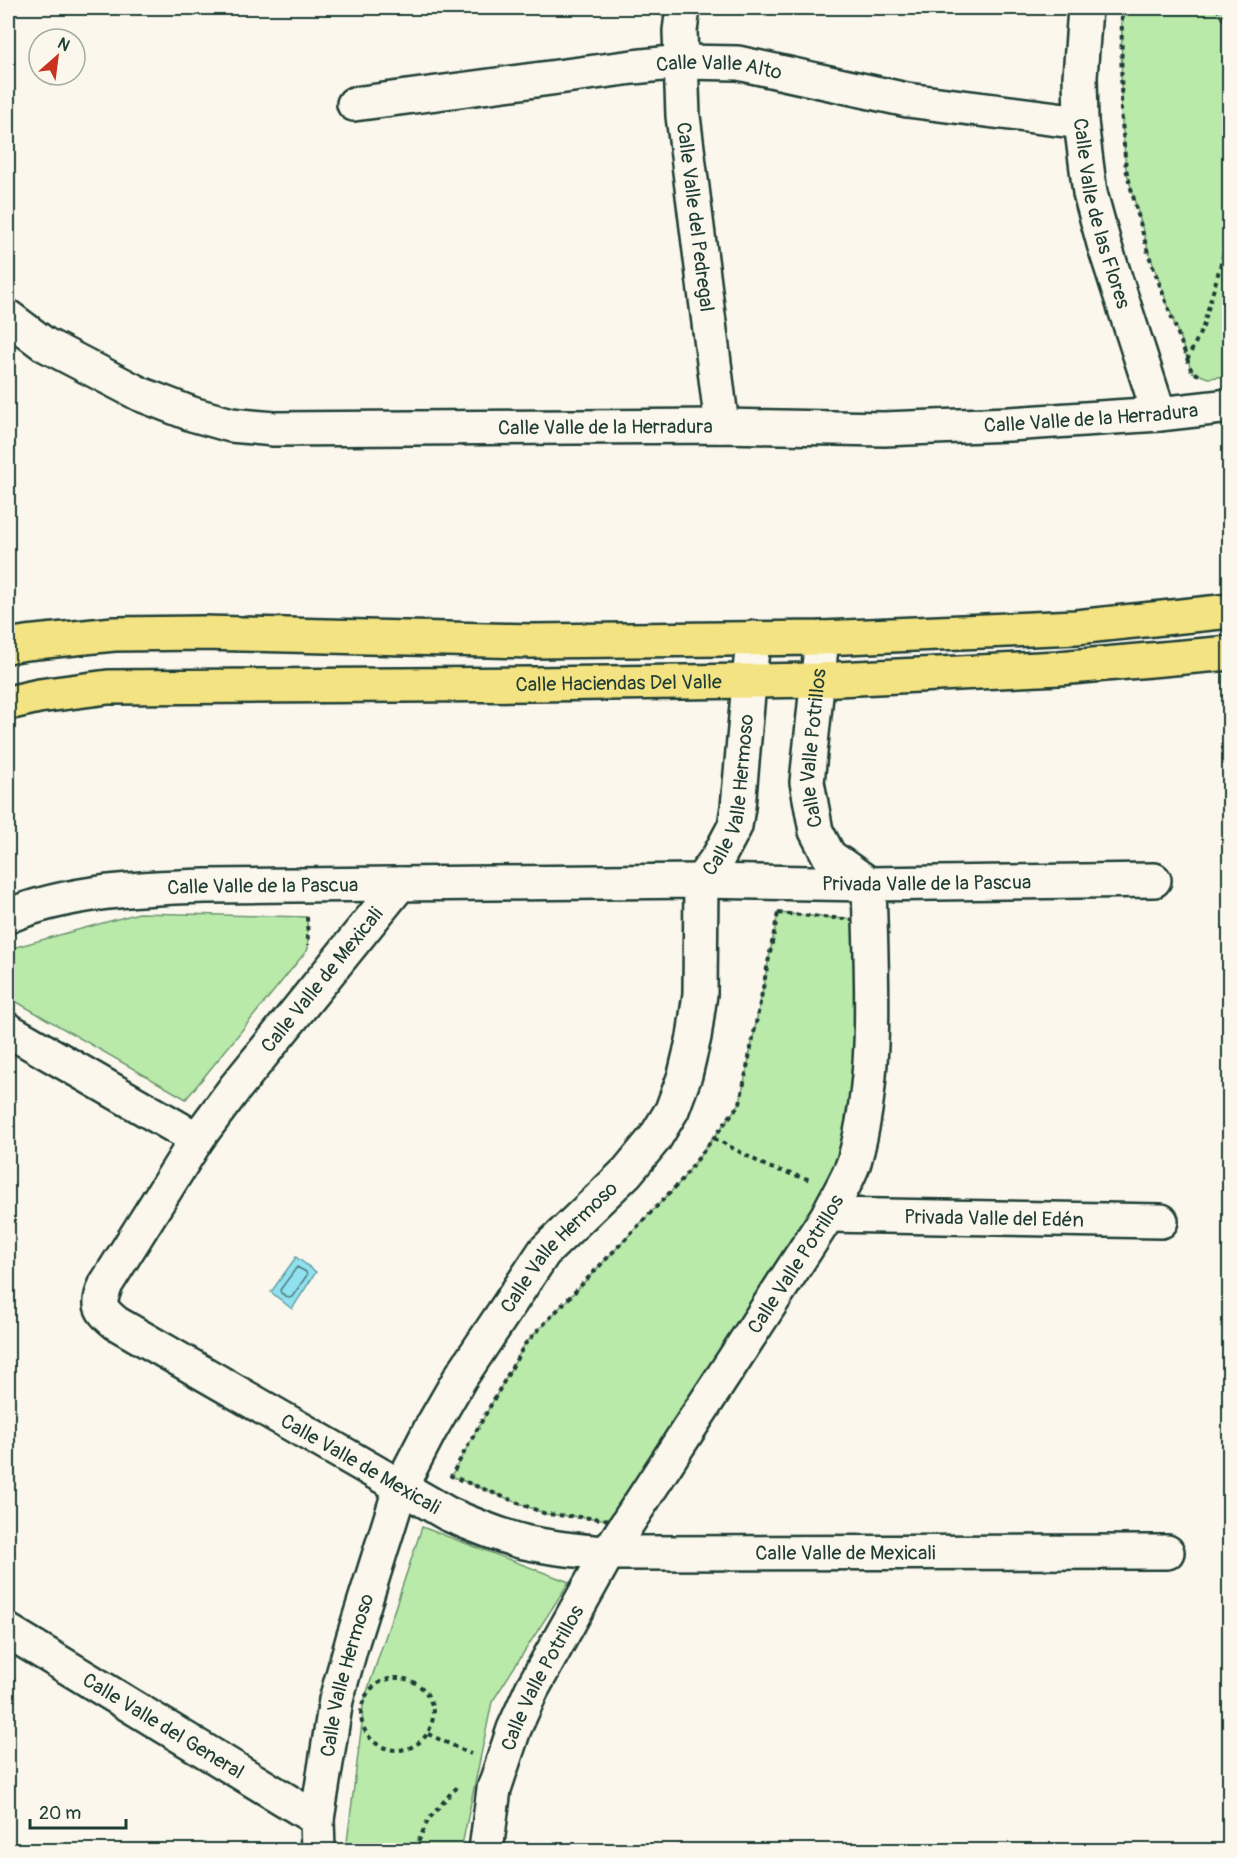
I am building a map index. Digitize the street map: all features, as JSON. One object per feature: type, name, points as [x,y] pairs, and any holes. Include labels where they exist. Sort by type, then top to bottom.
[{"type":"main road","points":[[8,646],[114,634],[203,633],[532,641],[822,638],[1076,627],[1230,611]]},
{"type":"main road","name":"Calle Haciendas Del Valle","points":[[8,704],[39,696],[108,687],[817,680],[1059,668],[1230,653]]},
{"type":"street","name":"Calle Valle del Pedregal","points":[[683,8],[680,31],[682,117],[722,426]]},
{"type":"street","name":"Calle Valle de las Flores","points":[[1085,8],[1080,76],[1084,155],[1104,244],[1159,414]]},
{"type":"street","name":"Calle Valle Alto","points":[[354,104],[633,67],[681,62],[738,63],[907,100],[1081,122]]},
{"type":"street","name":"Calle Valle de la Herradura","points":[[8,317],[44,344],[140,394],[231,426],[274,429],[722,426],[884,429],[1009,424],[1159,414],[1230,406]]},
{"type":"street","name":"Calle Valle Hermoso","points":[[317,1835],[336,1700],[400,1486],[460,1378],[544,1252],[627,1172],[655,1138],[672,1110],[685,1076],[694,1037],[700,994],[701,881],[719,856],[735,826],[753,638]]},
{"type":"street","name":"Calle Valle Potrillos","points":[[486,1851],[494,1789],[514,1729],[532,1689],[608,1553],[828,1215],[853,1164],[865,1117],[870,1041],[869,884],[829,856],[816,831],[807,782],[822,638]]},
{"type":"street","name":"Privada Valle de la Pascua","points":[[701,881],[869,884],[1154,880]]},
{"type":"street","name":"Calle Valle de la Pascua","points":[[8,916],[27,908],[82,896],[138,888],[701,881]]},
{"type":"street","name":"Calle Valle de Mexicali","points":[[400,884],[278,1033],[197,1139],[106,1284],[100,1300],[104,1313],[116,1323],[448,1514],[485,1530],[524,1542],[571,1550],[608,1553],[1167,1552]]},
{"type":"street","points":[[8,1030],[197,1139]]},
{"type":"street","name":"Privada Valle del Edén","points":[[828,1215],[1161,1221]]},
{"type":"street","name":"Calle Valle del General","points":[[10,1638],[317,1835]]},
{"type":"path","points":[[1217,8],[1230,31]]},
{"type":"path","points":[[1123,9],[1121,110],[1126,169],[1149,252],[1192,372],[1208,378]]},
{"type":"path","points":[[1188,360],[1203,327],[1225,249],[1230,209]]},
{"type":"path","points":[[778,914],[867,921],[863,1104],[835,1182],[827,1202],[613,1520],[546,1514],[451,1476],[525,1344],[681,1181],[740,1103],[778,914]]},
{"type":"path","points":[[307,917],[308,949]]},
{"type":"path","points":[[714,1138],[768,1167],[815,1180]]},
{"type":"path","points":[[825,1181],[835,1182]]},
{"type":"path","points":[[400,1678],[412,1681],[430,1698],[433,1716],[428,1734],[410,1748],[388,1749],[377,1744],[363,1726],[361,1715],[368,1693],[377,1684],[388,1679],[400,1678]]},
{"type":"path","points":[[428,1734],[480,1758]]},
{"type":"path","points":[[417,1851],[416,1847],[428,1820],[451,1793],[468,1779]]},
{"type":"green space","points":[[1122,8],[1229,8],[1229,376],[1208,378],[1192,372],[1149,253],[1126,169],[1121,110]]},
{"type":"green space","points":[[139,913],[307,917],[308,949],[186,1099],[8,997],[8,958],[12,948]]},
{"type":"green space","points":[[778,913],[867,921],[863,1104],[827,1202],[613,1520],[546,1514],[451,1476],[525,1344],[681,1181],[740,1103]]},
{"type":"green space","points":[[422,1527],[569,1582],[492,1702],[461,1850],[346,1850],[363,1704]]},
{"type":"water","points":[[296,1257],[316,1272],[292,1309],[271,1292]]}]
